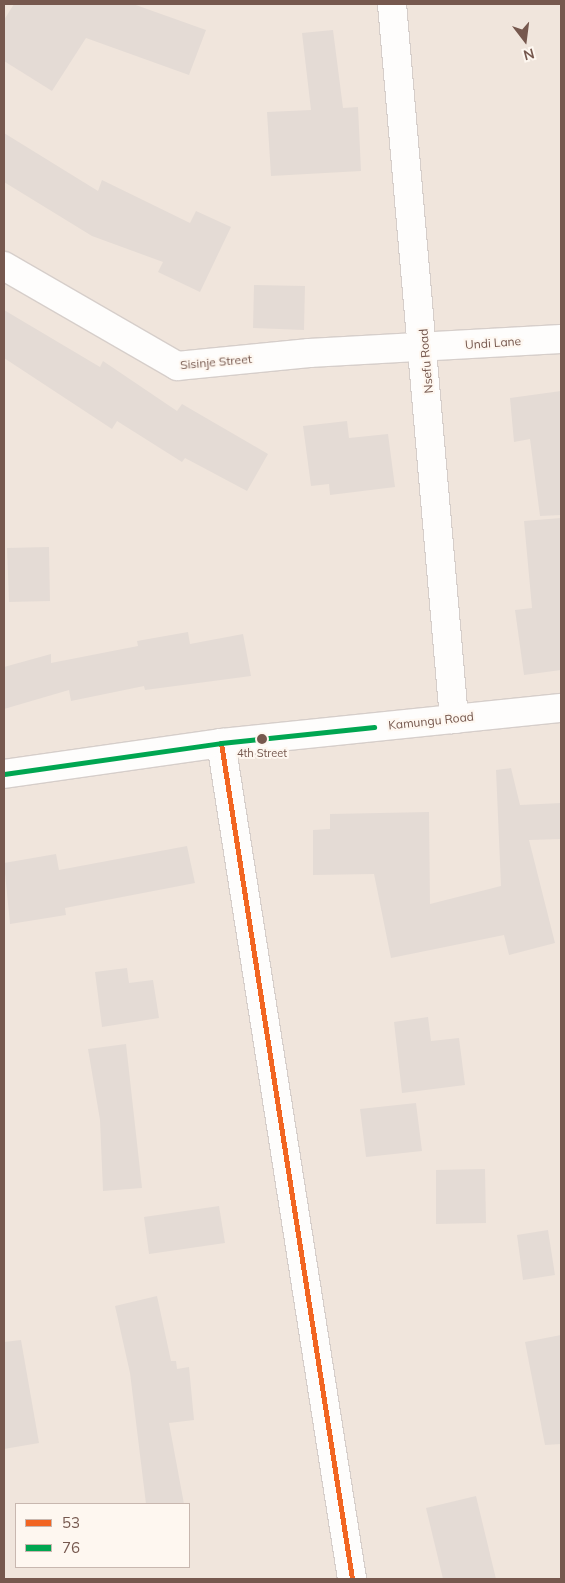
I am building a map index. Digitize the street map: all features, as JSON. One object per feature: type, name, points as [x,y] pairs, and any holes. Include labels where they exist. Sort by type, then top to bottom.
[{"type":"street","name":"Nsefu Road","points":[[392,4],[425,348],[454,719]]},
{"type":"street","name":"Sisinje Street","points":[[4,266],[177,366],[309,353],[425,348]]},
{"type":"street","name":"Undi Lane","points":[[425,348],[561,339]]},
{"type":"street","name":"Kamungu Road","points":[[4,774],[221,742],[561,708]]},
{"type":"street","points":[[221,742],[352,1579]]},
{"type":"shaded area","points":[[4,4],[561,4],[561,1579],[4,1579]]},
{"type":"building","points":[[14,4],[133,4],[206,30],[189,75],[86,38],[52,91],[4,61],[4,20]]},
{"type":"building","points":[[333,30],[343,108],[358,107],[361,171],[271,176],[267,112],[311,110],[302,33]]},
{"type":"building","points":[[4,133],[98,191],[102,180],[190,223],[196,211],[231,227],[200,292],[158,272],[163,262],[92,236],[4,182]]},
{"type":"building","points":[[254,285],[305,286],[304,330],[253,328]]},
{"type":"building","points":[[4,310],[100,367],[103,361],[177,411],[182,404],[268,454],[247,491],[185,458],[182,462],[117,421],[112,429],[4,358]]},
{"type":"building","points":[[561,391],[561,515],[540,516],[530,439],[514,442],[510,398]]},
{"type":"building","points":[[347,421],[349,438],[388,434],[395,487],[330,495],[329,484],[311,486],[303,426]]},
{"type":"building","points":[[561,518],[561,670],[524,675],[515,610],[532,608],[524,521]]},
{"type":"building","points":[[49,547],[50,601],[9,602],[7,548]]},
{"type":"building","points":[[188,632],[190,644],[243,634],[251,676],[145,690],[144,686],[71,701],[69,690],[4,709],[4,667],[51,654],[51,663],[138,646],[137,641]]},
{"type":"building","points":[[511,768],[520,805],[561,803],[561,839],[529,840],[555,943],[509,955],[504,935],[391,958],[374,874],[313,875],[313,830],[330,829],[330,814],[429,812],[430,904],[501,886],[496,770]]},
{"type":"building","points":[[187,846],[195,883],[65,908],[66,915],[10,924],[4,863],[56,854],[59,870]]},
{"type":"building","points":[[127,968],[129,983],[153,980],[159,1018],[102,1027],[95,972]]},
{"type":"building","points":[[428,1017],[431,1041],[459,1038],[465,1085],[402,1093],[394,1022]]},
{"type":"building","points":[[126,1044],[142,1188],[103,1191],[100,1120],[88,1049]]},
{"type":"building","points":[[416,1103],[422,1151],[366,1157],[360,1109]]},
{"type":"building","points":[[485,1169],[486,1223],[436,1224],[436,1170]]},
{"type":"building","points":[[219,1206],[225,1243],[149,1254],[144,1217]]},
{"type":"building","points":[[548,1230],[555,1275],[523,1280],[517,1235]]},
{"type":"building","points":[[157,1296],[171,1361],[176,1361],[177,1369],[189,1367],[194,1420],[169,1423],[184,1503],[146,1503],[130,1373],[115,1306]]},
{"type":"building","points":[[561,1335],[561,1444],[545,1445],[525,1342]]},
{"type":"building","points":[[21,1340],[39,1443],[4,1449],[4,1342]]},
{"type":"building","points":[[476,1496],[496,1579],[443,1579],[426,1508]]},
{"type":"transit line","name":"76","points":[[4,774],[221,743],[374,727]]},
{"type":"transit line","name":"53","points":[[221,743],[352,1579]]},
{"type":"place","name":"4th Street","points":[[262,739]]}]
